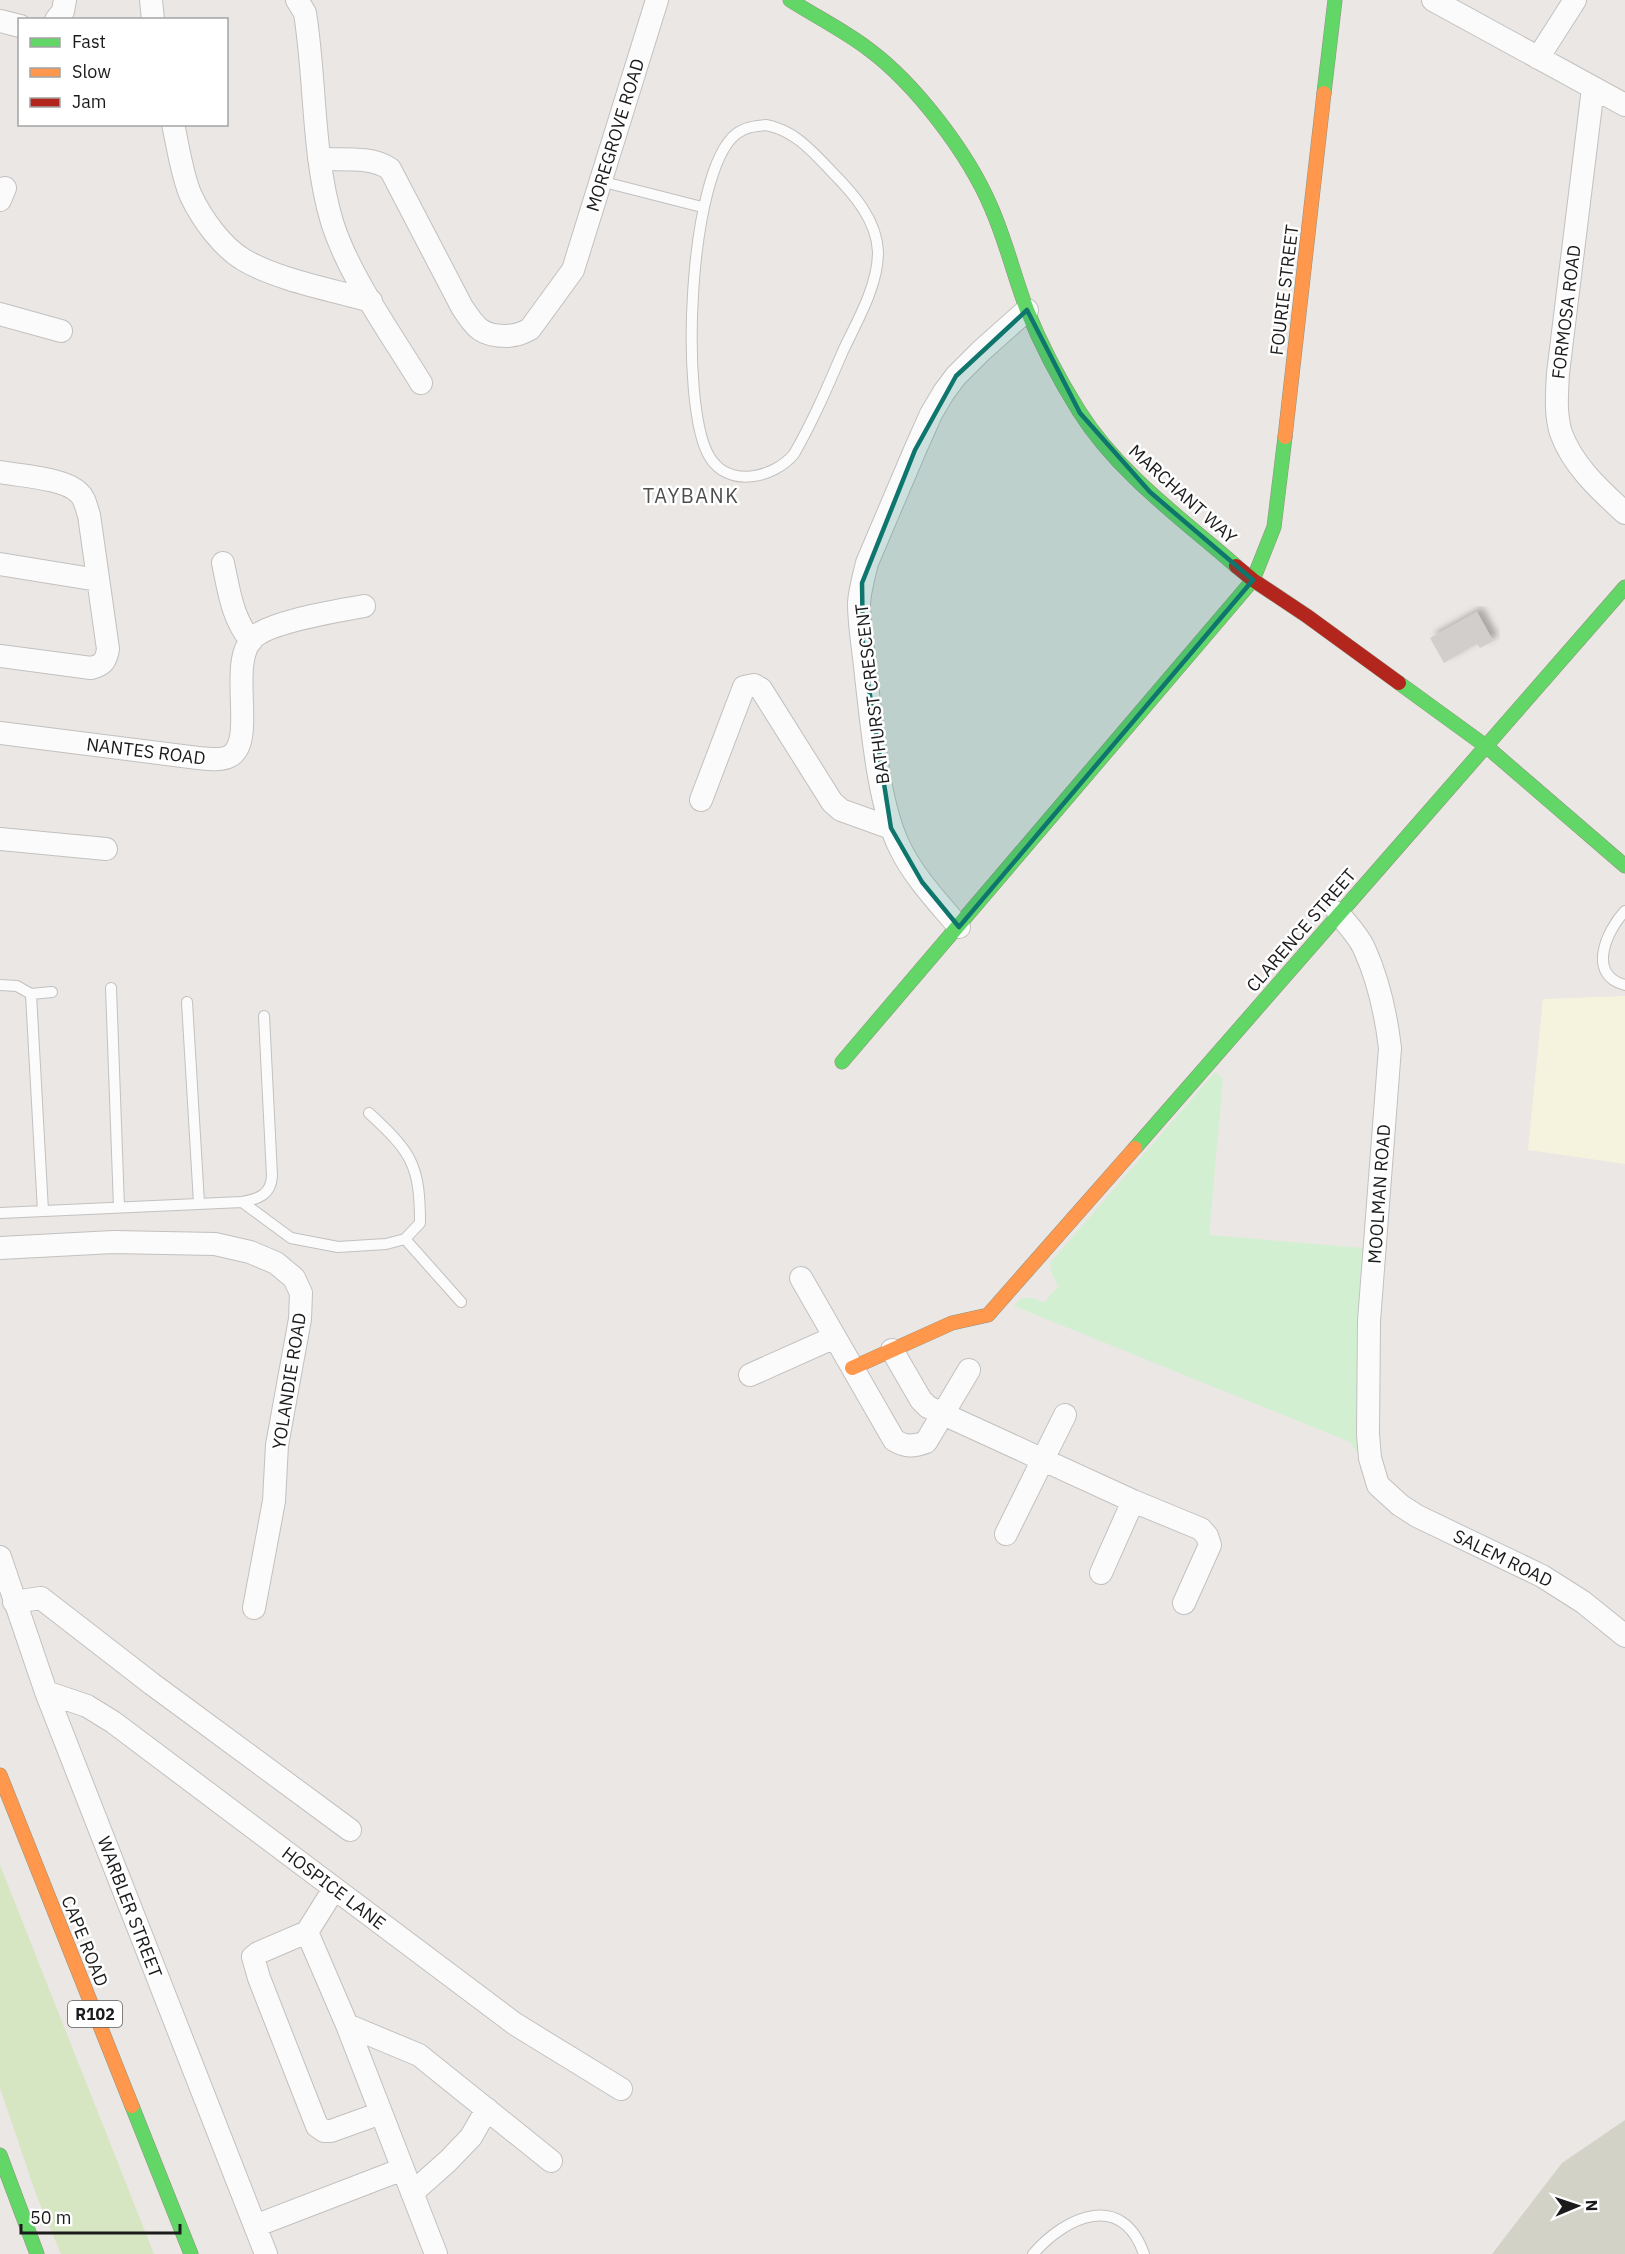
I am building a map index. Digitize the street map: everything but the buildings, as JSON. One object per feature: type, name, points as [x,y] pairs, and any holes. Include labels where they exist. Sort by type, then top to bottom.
[{"type":"main road","name":"MARCHANT WAY","points":[[790,0],[867,48],[906,82],[965,156],[991,206],[1027,310],[1058,376],[1080,413],[1109,452],[1150,492],[1253,580],[1307,616],[1487,747],[1625,866]]},
{"type":"main road","name":"FOURIE STREET","points":[[1253,580],[1273,535],[1276,519],[1335,0]]},
{"type":"main road","points":[[842,1062],[1253,580]]},
{"type":"main road","name":"CLARENCE STREET","points":[[852,1368],[952,1323],[988,1315],[1005,1299],[1338,913],[1487,747],[1625,587]]},
{"type":"main road","name":"CAPE ROAD","points":[[0,1775],[191,2254]]},
{"type":"main road","points":[[0,2155],[37,2254]]},
{"type":"street","points":[[58,18],[63,11],[65,0]]},
{"type":"street","points":[[151,0],[153,18]]},
{"type":"street","points":[[297,0],[306,13],[319,159],[333,225],[350,265],[421,383]]},
{"type":"street","name":"MOREGROVE ROAD","points":[[319,159],[370,161],[390,169],[462,307],[482,332],[493,336],[520,335],[530,329],[573,270],[657,0]]},
{"type":"street","points":[[1432,0],[1625,105]]},
{"type":"street","points":[[1539,57],[1575,0]]},
{"type":"street","points":[[0,21],[18,26]]},
{"type":"street","name":"FORMOSA ROAD","points":[[1593,88],[1558,373],[1557,408],[1561,432],[1574,461],[1625,513]]},
{"type":"street","points":[[173,126],[190,194],[202,215],[228,247],[243,260],[267,271],[371,301]]},
{"type":"street","name":"BATHURST CRESCENT","points":[[959,927],[922,882],[900,848],[891,828],[885,808],[869,700],[859,604],[867,563],[931,414],[956,376],[1027,310]]},
{"type":"street","points":[[0,314],[61,331]]},
{"type":"street","points":[[0,472],[60,483],[79,493],[84,500],[108,650],[102,665],[91,668],[0,656]]},
{"type":"street","points":[[223,562],[240,629],[251,641],[262,632],[283,624],[364,606]]},
{"type":"street","points":[[0,564],[98,580]]},
{"type":"street","name":"NANTES ROAD","points":[[0,733],[198,758],[227,758],[233,755],[240,742],[243,702],[241,665],[243,654],[251,641]]},
{"type":"street","points":[[701,800],[744,687],[754,685],[761,689],[832,802],[841,810],[891,828]]},
{"type":"street","points":[[0,839],[106,849]]},
{"type":"street","name":"MOOLMAN ROAD","points":[[1338,913],[1363,946],[1380,993],[1387,1021],[1390,1048],[1369,1321],[1368,1434],[1378,1485]]},
{"type":"street","name":"YOLANDIE ROAD","points":[[0,1248],[113,1242],[215,1244],[250,1252],[276,1263],[294,1278],[301,1293],[300,1319],[277,1446],[274,1501],[254,1608]]},
{"type":"street","points":[[801,1278],[894,1440],[902,1446],[915,1447],[926,1442],[969,1370]]},
{"type":"street","points":[[750,1375],[835,1337]]},
{"type":"street","points":[[892,1350],[921,1400],[928,1407],[1133,1502],[1201,1529],[1210,1545],[1184,1602]]},
{"type":"street","points":[[1006,1534],[1065,1415]]},
{"type":"street","name":"SALEM ROAD","points":[[1378,1485],[1400,1505],[1417,1516],[1542,1576],[1583,1602],[1625,1636]]},
{"type":"street","points":[[1101,1573],[1133,1502]]},
{"type":"street","name":"WARBLER STREET","points":[[0,1557],[46,1692],[266,2254]]},
{"type":"street","points":[[14,1602],[41,1598],[152,1684],[350,1830]]},
{"type":"street","name":"HOSPICE LANE","points":[[46,1692],[87,1706],[113,1722],[515,2024],[621,2089]]},
{"type":"street","points":[[334,1889],[308,1932],[253,1957],[259,1978],[317,2126],[324,2131],[331,2131],[381,2112]]},
{"type":"street","points":[[308,1932],[347,2025],[436,2254]]},
{"type":"street","points":[[347,2025],[419,2055],[551,2161]]},
{"type":"street","points":[[412,2193],[448,2162],[471,2137],[487,2109]]},
{"type":"street","points":[[255,2226],[403,2169]]},
{"type":"lane","points":[[766,125],[779,127],[794,135],[846,185],[864,208],[878,250],[872,284],[818,408],[794,454],[785,465],[751,476],[735,476],[715,464],[703,440],[696,402],[691,365],[691,325],[702,207],[718,160],[735,135],[746,128],[766,125]]},
{"type":"lane","points":[[600,181],[702,207]]},
{"type":"lane","points":[[1625,911],[1610,930],[1603,950],[1603,963],[1606,971],[1612,979],[1625,985]]},
{"type":"lane","points":[[0,985],[17,986],[31,993],[52,992]]},
{"type":"lane","points":[[111,988],[119,1207]]},
{"type":"lane","points":[[31,993],[42,1210]]},
{"type":"lane","points":[[187,1002],[199,1203]]},
{"type":"lane","points":[[0,1213],[242,1202],[258,1199],[272,1185],[264,1016]]},
{"type":"lane","points":[[242,1202],[291,1238],[338,1247],[386,1244],[405,1239],[420,1223],[420,1191],[413,1162],[396,1138],[369,1113]]},
{"type":"lane","points":[[405,1239],[461,1302]]},
{"type":"lane","points":[[1033,2254],[1047,2238],[1065,2225],[1086,2217],[1107,2216],[1119,2220],[1132,2229],[1144,2254]]},
{"type":"highlighted area","points":[[1027,310],[1080,413],[1150,492],[1253,580],[959,927],[922,882],[891,828],[863,651],[862,583],[915,450],[956,376]]},
{"type":"shaded area","points":[[1625,996],[1625,1164],[1528,1150],[1543,999]]},
{"type":"shaded area","points":[[1625,2120],[1625,2254],[1492,2254],[1562,2163]]},
{"type":"green space","points":[[1215,1072],[1223,1079],[1209,1235],[1362,1248],[1357,1333],[1359,1455],[1350,1442],[1014,1306],[1021,1298],[1033,1298],[1044,1303],[1058,1286],[1050,1263]]},
{"type":"green space","points":[[0,1865],[154,2254],[61,2254],[37,2197],[0,2088]]},
{"type":"traffic: fast","points":[[790,0],[867,48],[903,80],[938,120],[969,164],[981,186],[1006,246],[1032,323],[1064,387],[1079,411],[1112,455],[1131,475],[1236,566]]},
{"type":"traffic: fast","points":[[1324,93],[1335,0]]},
{"type":"traffic: fast","points":[[842,1062],[1253,580],[1274,527],[1285,437]]},
{"type":"traffic: fast","points":[[1135,1148],[1625,587]]},
{"type":"traffic: fast","points":[[1399,683],[1487,747],[1625,866]]},
{"type":"traffic: fast","points":[[132,2106],[191,2254]]},
{"type":"traffic: fast","points":[[0,2155],[37,2254]]},
{"type":"traffic: slow","points":[[1285,437],[1324,93]]},
{"type":"traffic: slow","points":[[852,1368],[952,1323],[988,1315],[1135,1148]]},
{"type":"traffic: slow","points":[[0,1775],[132,2106]]},
{"type":"traffic: jam","points":[[1236,566],[1399,683]]},
{"type":"district","name":"TAYBANK","points":[[691,495]]}]
